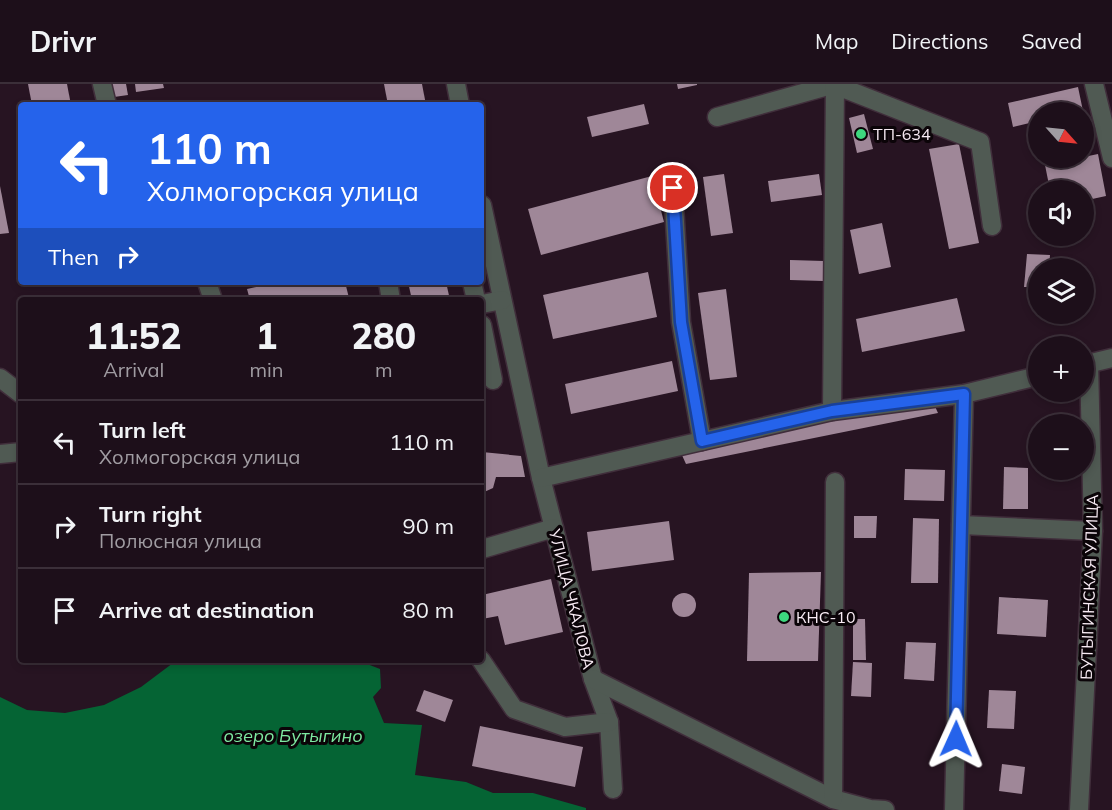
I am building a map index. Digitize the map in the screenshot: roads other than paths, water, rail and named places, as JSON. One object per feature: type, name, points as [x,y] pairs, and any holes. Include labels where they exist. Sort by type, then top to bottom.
[{"type":"street","points":[[102,84],[106,102]]},
{"type":"street","points":[[456,84],[459,102]]},
{"type":"street","points":[[832,411],[835,84]]},
{"type":"street","points":[[717,117],[835,84],[980,142],[992,225]]},
{"type":"street","points":[[1094,84],[1112,158]]},
{"type":"street","points":[[673,188],[681,322],[702,441]]},
{"type":"street","name":"УЛИЦА ЧКАЛОВА","points":[[484,219],[542,478],[592,679],[833,799],[885,810]]},
{"type":"street","points":[[484,304],[502,300]]},
{"type":"street","points":[[484,348],[487,382],[518,375]]},
{"type":"street","points":[[1094,362],[1112,357]]},
{"type":"street","points":[[0,378],[18,392]]},
{"type":"street","points":[[542,478],[832,411],[964,394],[1028,378]]},
{"type":"street","points":[[954,810],[964,394]]},
{"type":"street","name":"БУТЫГИНСКАЯ УЛИЦА","points":[[1079,810],[1094,531],[1088,402]]},
{"type":"street","points":[[0,454],[18,453]]},
{"type":"street","points":[[833,799],[835,482]]},
{"type":"street","points":[[961,525],[1094,531]]},
{"type":"street","points":[[484,548],[554,528]]},
{"type":"street","points":[[483,663],[514,709],[565,727],[609,722]]},
{"type":"street","points":[[592,679],[609,722],[613,789]]},
{"type":"water","name":"озеро Бутыгино","points":[[173,663],[365,663],[380,669],[381,688],[373,697],[384,723],[422,725],[415,775],[466,782],[493,793],[533,793],[586,808],[586,810],[0,810],[0,697],[27,710],[65,713],[104,705],[141,687]]},
{"type":"place","name":"ТП-634","points":[[861,134]]},
{"type":"place","name":"КНС-10","points":[[784,617]]}]
